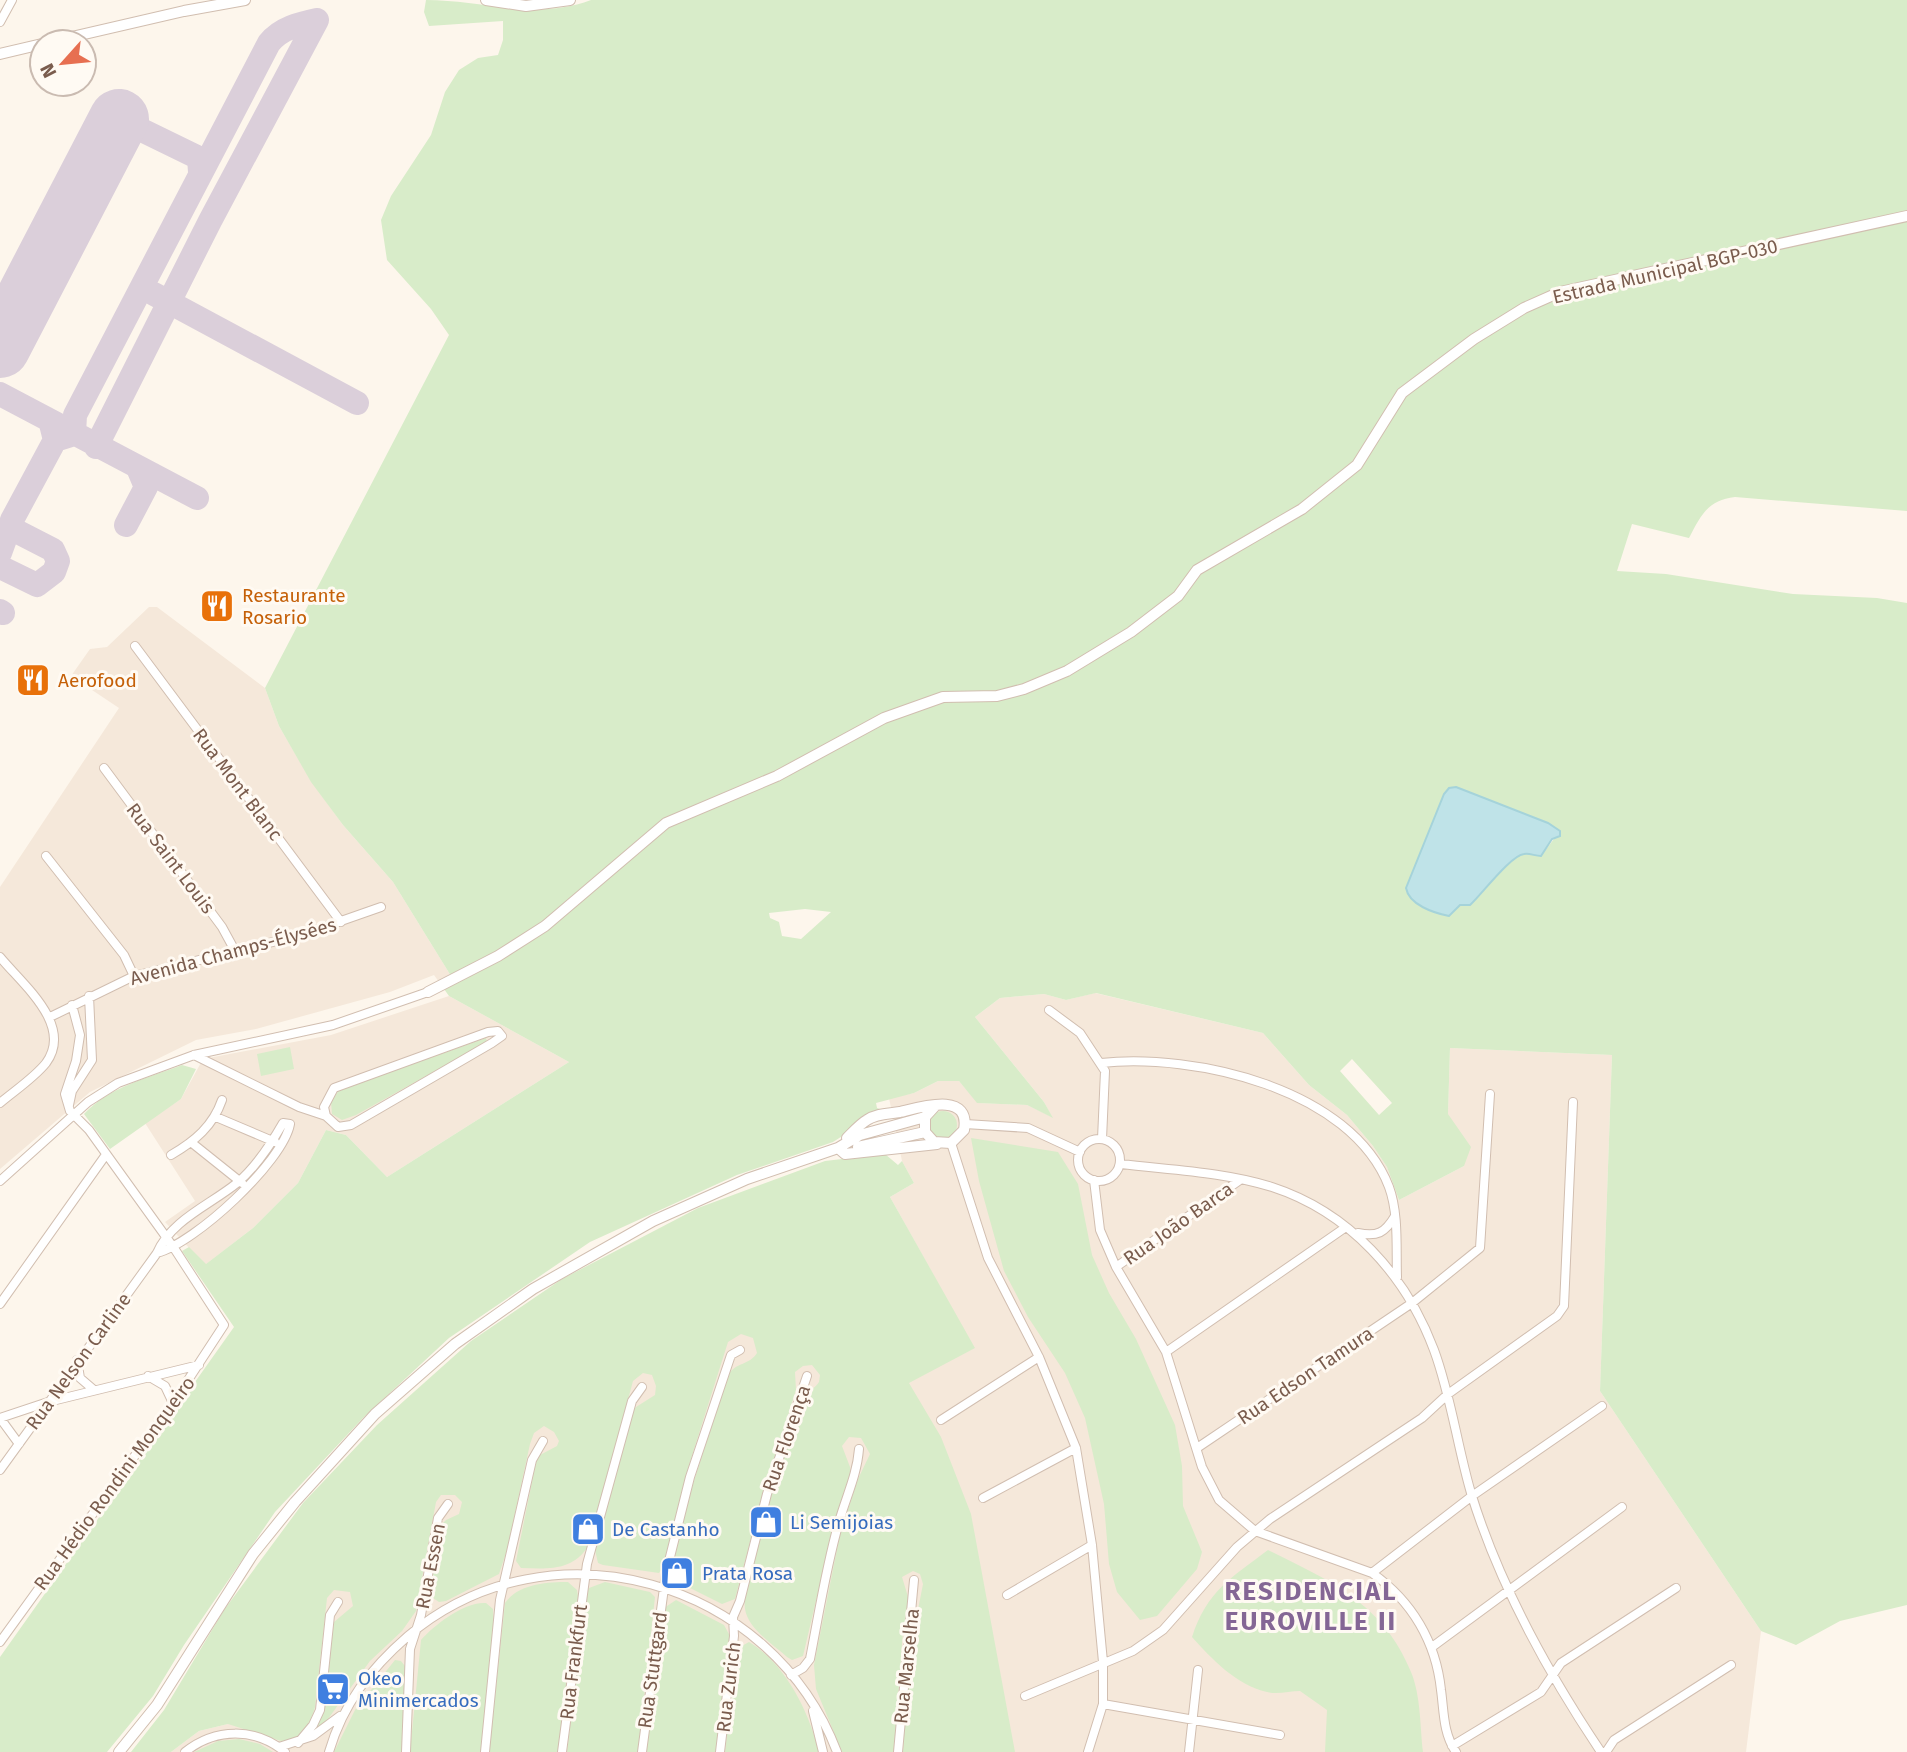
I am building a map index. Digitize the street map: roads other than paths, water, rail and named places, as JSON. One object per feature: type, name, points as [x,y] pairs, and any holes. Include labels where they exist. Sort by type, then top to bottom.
[{"type":"street","points":[[0,22],[12,0]]},
{"type":"street","points":[[184,11],[190,0]]},
{"type":"street","points":[[98,31],[245,0]]},
{"type":"street","points":[[486,0],[526,6],[570,0]]},
{"type":"street","points":[[0,54],[28,47]]},
{"type":"street","name":"Estrada Municipal BGP-030","points":[[428,992],[498,956],[545,926],[666,823],[777,776],[884,718],[943,696],[998,696],[1024,689],[1067,671],[1131,632],[1178,596],[1197,570],[1302,509],[1357,465],[1402,393],[1474,339],[1524,308],[1560,292],[1907,216]]},
{"type":"street","name":"Rua Mont Blanc","points":[[135,646],[341,922]]},
{"type":"street","name":"Rua Saint Louis","points":[[104,768],[222,927],[234,949]]},
{"type":"street","points":[[46,856],[124,955],[134,976]]},
{"type":"street","name":"Avenida Champs-Élysées","points":[[50,1017],[134,976],[234,949],[301,935],[381,906]]},
{"type":"street","points":[[0,957],[50,1017],[54,1040],[48,1060],[0,1103]]},
{"type":"street","points":[[0,1181],[88,1102],[118,1083],[194,1055],[333,1025],[428,992]]},
{"type":"street","points":[[69,1105],[72,1091],[92,1060],[89,996]]},
{"type":"street","points":[[72,1005],[79,1035],[76,1061],[65,1094],[73,1116],[89,1129],[105,1156],[174,1248]]},
{"type":"street","points":[[1049,1010],[1080,1033],[1105,1071],[1102,1139]]},
{"type":"street","points":[[194,1055],[299,1107],[326,1116],[338,1127],[351,1125],[502,1036],[498,1031],[488,1032],[334,1088],[324,1107],[326,1116]]},
{"type":"street","points":[[1101,1063],[1125,1060],[1194,1065],[1252,1081],[1314,1105],[1357,1138],[1373,1157],[1389,1188],[1395,1216],[1397,1277]]},
{"type":"street","name":"Rua Edson Tamura","points":[[1197,1448],[1412,1303],[1480,1248],[1490,1094]]},
{"type":"street","points":[[172,1155],[192,1143],[216,1117],[222,1100]]},
{"type":"street","points":[[1025,1696],[1133,1651],[1163,1630],[1255,1531],[1422,1418],[1448,1394],[1557,1316],[1564,1306],[1573,1102]]},
{"type":"street","points":[[119,1752],[157,1705],[216,1609],[274,1528],[363,1426],[429,1366],[502,1309],[612,1242],[724,1187],[838,1148],[856,1147],[923,1123],[936,1105]]},
{"type":"street","points":[[936,1105],[956,1107],[965,1124],[961,1136],[945,1144],[845,1154],[838,1148],[878,1115],[936,1105]]},
{"type":"street","points":[[906,1111],[945,1144],[988,1258],[1039,1357],[1076,1448],[1092,1545],[1103,1662],[1102,1704],[1088,1752]]},
{"type":"street","name":"Rua Nelson Carline","points":[[157,1253],[174,1248],[237,1199],[243,1184],[277,1143],[216,1117]]},
{"type":"street","points":[[859,1131],[923,1123]]},
{"type":"street","points":[[965,1124],[1028,1128],[1080,1152]]},
{"type":"street","points":[[856,1147],[860,1143],[859,1131]]},
{"type":"street","points":[[1121,1164],[1114,1145],[1102,1139],[1087,1143],[1080,1152],[1079,1166],[1094,1181],[1100,1230],[1116,1267],[1166,1352],[1202,1467],[1219,1500],[1255,1531],[1372,1573],[1404,1601],[1432,1647],[1444,1720],[1454,1749],[1541,1692],[1562,1663],[1676,1588]]},
{"type":"street","points":[[192,1143],[243,1184]]},
{"type":"street","points":[[0,1304],[105,1156]]},
{"type":"street","points":[[1121,1164],[1273,1187],[1317,1208],[1356,1233],[1397,1277],[1434,1351],[1448,1394],[1472,1496],[1509,1588],[1553,1676],[1603,1752],[1614,1740],[1731,1664]]},
{"type":"street","points":[[1094,1181],[1108,1180],[1121,1164]]},
{"type":"street","name":"Rua João Barca","points":[[1116,1267],[1240,1180]]},
{"type":"street","name":"Rua Nelson Carline","points":[[0,1470],[157,1253],[165,1235],[203,1207],[243,1184]]},
{"type":"street","points":[[203,1207],[212,1219]]},
{"type":"street","points":[[1356,1233],[1373,1237],[1387,1230],[1395,1216]]},
{"type":"street","points":[[1166,1352],[1346,1227]]},
{"type":"street","name":"Rua Hédio Rondini Monqueiro","points":[[0,1642],[173,1403],[223,1329],[223,1322],[174,1248]]},
{"type":"street","name":"Rua Stuttgard","points":[[642,1752],[664,1588],[690,1477],[731,1355],[740,1350]]},
{"type":"street","points":[[941,1420],[1039,1357]]},
{"type":"street","points":[[77,1360],[80,1378],[94,1390]]},
{"type":"street","points":[[19,1444],[0,1418],[48,1402],[199,1365]]},
{"type":"street","points":[[148,1376],[165,1387],[173,1403]]},
{"type":"street","name":"Rua Florença","points":[[733,1622],[767,1494],[807,1376]]},
{"type":"street","name":"Rua Frankfurt","points":[[562,1752],[586,1573],[632,1401],[642,1387]]},
{"type":"street","points":[[1372,1573],[1472,1496],[1602,1406]]},
{"type":"street","points":[[485,1752],[503,1585],[532,1460],[544,1441]]},
{"type":"street","points":[[983,1498],[1076,1448]]},
{"type":"street","points":[[791,1675],[803,1668],[810,1659],[822,1591],[839,1522],[858,1465],[859,1449]]},
{"type":"street","name":"Rua Essen","points":[[406,1752],[412,1674],[410,1649],[438,1518],[448,1504]]},
{"type":"street","points":[[1432,1647],[1622,1507]]},
{"type":"street","points":[[1007,1595],[1092,1545]]},
{"type":"street","points":[[329,1752],[343,1714],[378,1662],[415,1630],[447,1609],[503,1585],[557,1574],[586,1573],[633,1578],[664,1588],[733,1622],[791,1675],[828,1729],[837,1752]]},
{"type":"street","name":"Rua Marselha","points":[[898,1752],[914,1580]]},
{"type":"street","points":[[298,1743],[313,1725],[320,1710],[330,1615],[338,1602]]},
{"type":"street","name":"Rua Zurich","points":[[720,1752],[734,1636],[733,1622]]},
{"type":"street","points":[[1189,1752],[1195,1722],[1198,1670]]},
{"type":"street","points":[[810,1702],[823,1752]]},
{"type":"street","points":[[1102,1704],[1280,1735]]},
{"type":"street","points":[[185,1752],[199,1742],[226,1733],[248,1734],[282,1749],[313,1736],[343,1714]]},
{"type":"water","points":[[1456,787],[1548,823],[1560,831],[1560,836],[1552,839],[1541,856],[1518,856],[1470,905],[1460,905],[1449,916],[1417,904],[1406,888],[1444,794],[1449,788]]},
{"type":"place","name":"Restaurante Rosario","points":[[217,606]]},
{"type":"place","name":"Aerofood","points":[[33,680]]},
{"type":"place","name":"Li Semijoias","points":[[766,1522]]},
{"type":"place","name":"De Castanho","points":[[588,1529]]},
{"type":"place","name":"Prata Rosa","points":[[677,1573]]},
{"type":"place","name":"Okeo Minimercados","points":[[333,1689]]},
{"type":"district","name":"RESIDENCIAL EUROVILLE II","points":[[1311,1606]]}]
